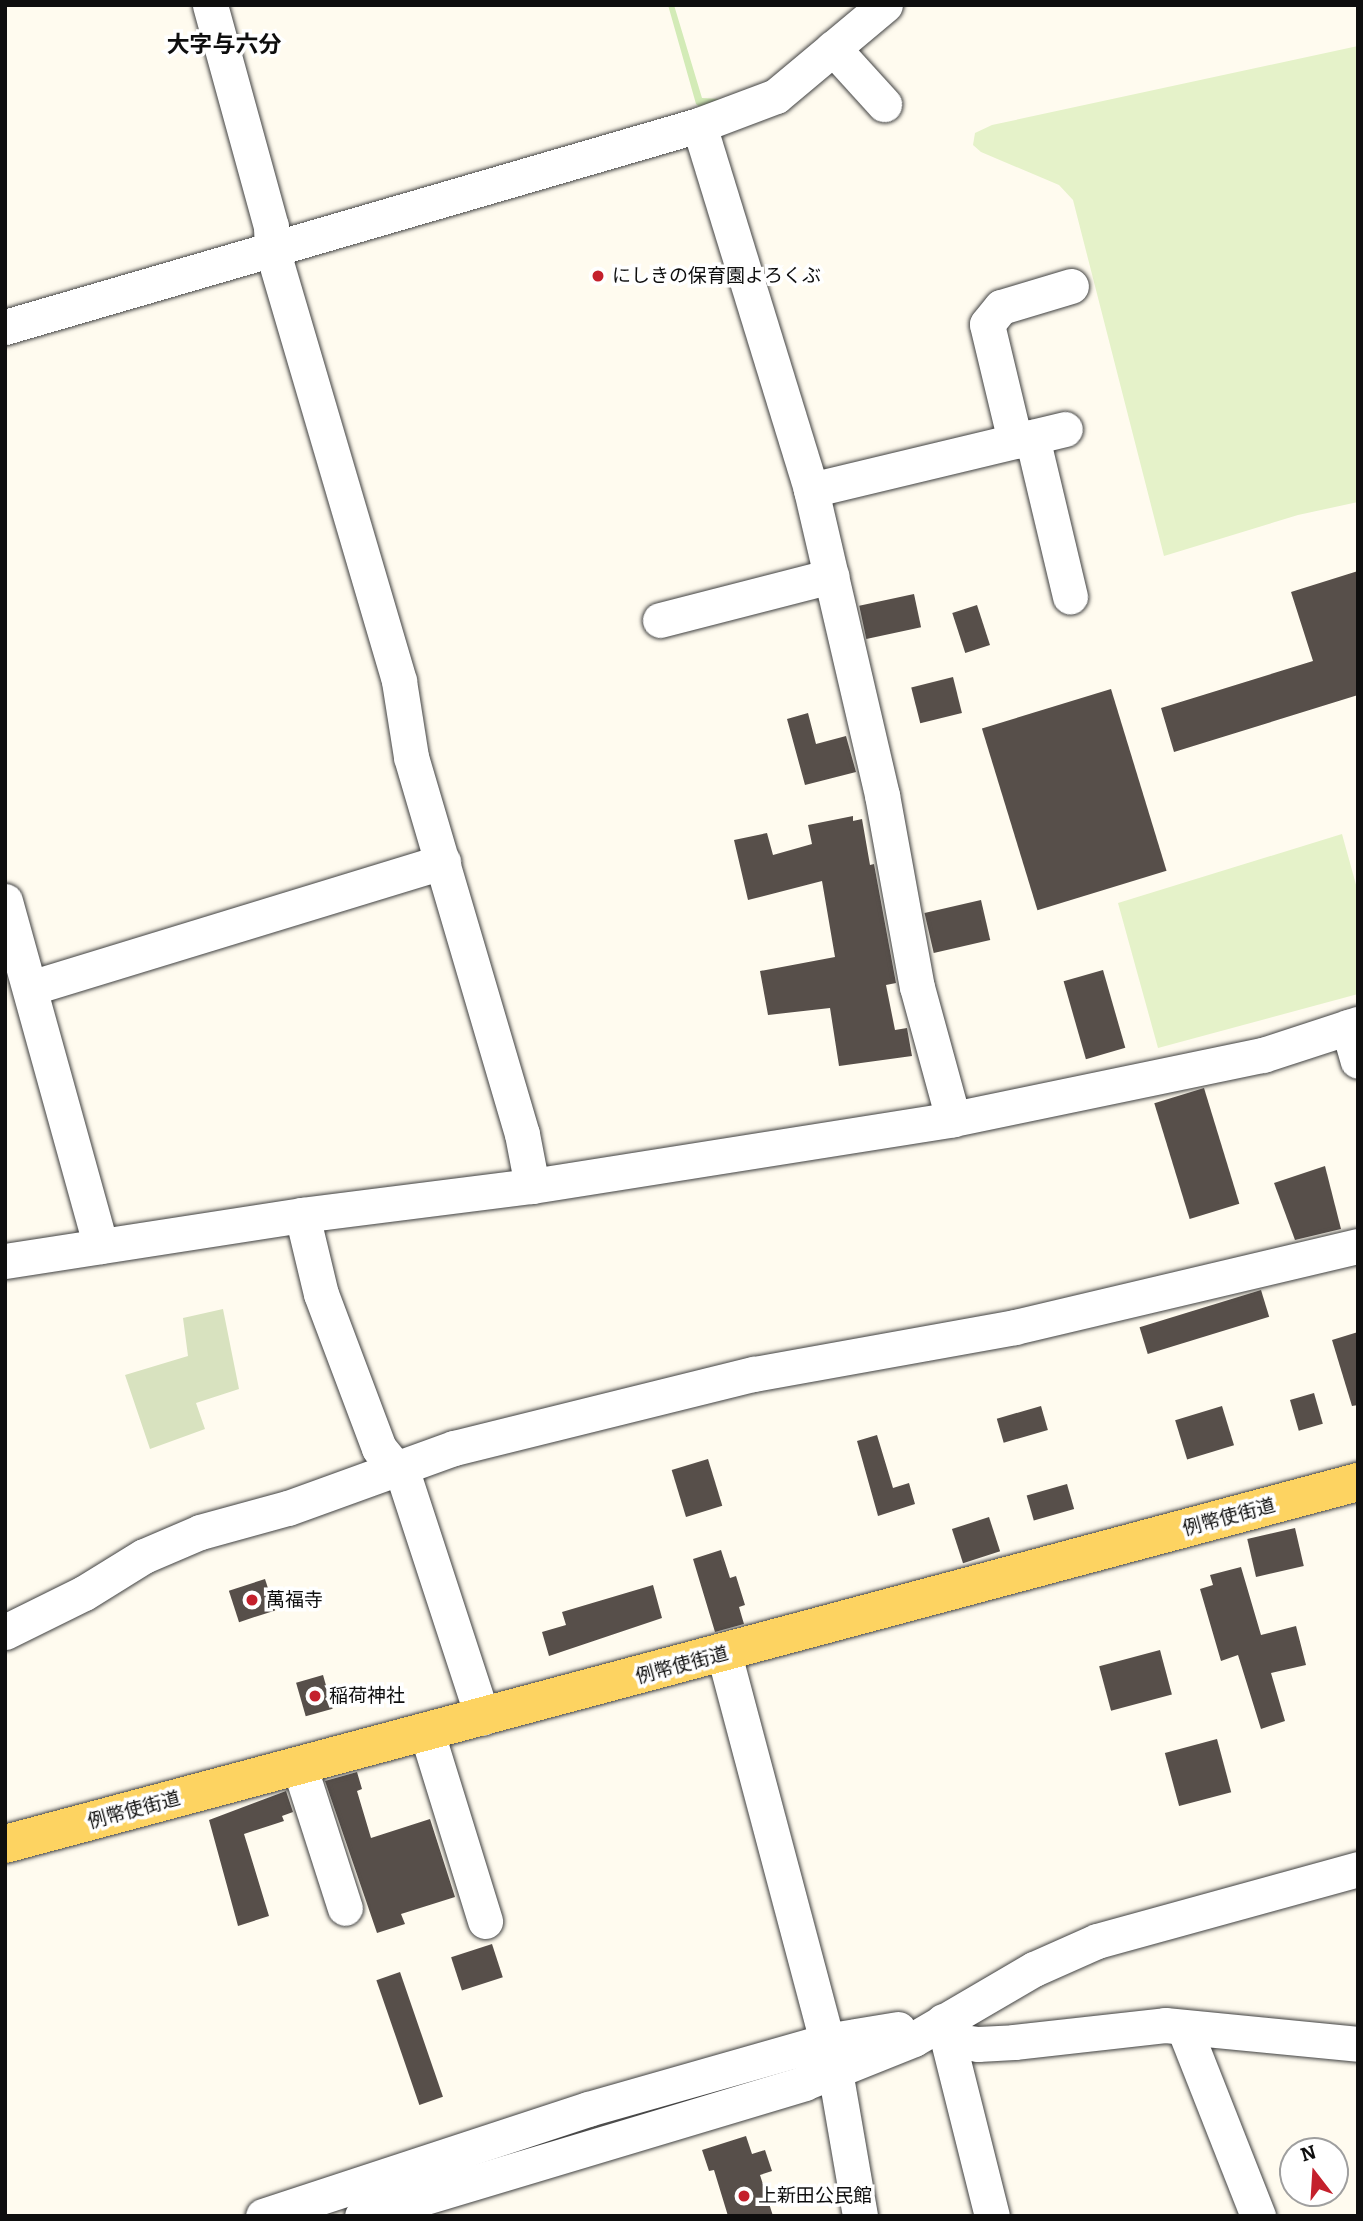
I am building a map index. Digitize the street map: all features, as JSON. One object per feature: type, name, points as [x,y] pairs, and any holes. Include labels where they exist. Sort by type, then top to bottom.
[{"type":"main road","name":"例幣使街道","points":[[5,1844],[426,1730],[483,1718],[724,1654],[1358,1482]]},
{"type":"street","points":[[210,5],[271,226],[272,249],[399,681],[411,757],[522,1134],[532,1186]]},
{"type":"street","points":[[5,327],[699,125],[776,96],[885,5]]},
{"type":"street","points":[[833,48],[884,104]]},
{"type":"street","points":[[699,125],[811,490],[882,795],[917,987],[953,1119]]},
{"type":"street","points":[[1070,597],[1037,435],[987,324],[1001,307],[1071,286]]},
{"type":"street","points":[[811,490],[1037,435]]},
{"type":"street","points":[[660,621],[831,576]]},
{"type":"street","points":[[30,988],[443,862]]},
{"type":"street","points":[[5,901],[101,1246]]},
{"type":"street","points":[[5,1261],[302,1215],[532,1186],[953,1119],[1263,1055],[1353,1026],[1358,1061]]},
{"type":"street","points":[[302,1215],[324,1304],[379,1448],[405,1480],[483,1718]]},
{"type":"street","points":[[5,1632],[177,1541],[288,1508],[454,1448],[754,1374],[1014,1327],[1358,1246]]},
{"type":"street","points":[[724,1654],[831,2056],[860,2216]]},
{"type":"street","points":[[426,1730],[485,1921]]},
{"type":"street","points":[[299,1765],[345,1908]]},
{"type":"street","points":[[263,2216],[588,2109],[946,2030],[988,1994],[1107,1938],[1358,1870]]},
{"type":"street","points":[[946,2030],[978,2044],[1150,2025],[1358,2045]]},
{"type":"street","points":[[1184,2028],[1258,2216]]},
{"type":"street","points":[[946,2030],[992,2216]]},
{"type":"street","points":[[362,2216],[831,2056]]},
{"type":"green space","points":[[668,5],[674,5],[702,98],[720,99],[770,86],[702,109],[696,104]]},
{"type":"green space","points":[[1358,46],[1358,502],[1298,515],[1164,556],[1073,200],[1059,185],[981,152],[973,145],[975,133],[992,125]]},
{"type":"green space","points":[[1342,834],[1358,892],[1358,994],[1158,1048],[1118,903]]},
{"type":"green space","points":[[223,1309],[239,1389],[196,1403],[205,1429],[150,1449],[125,1375],[188,1356],[183,1318]]},
{"type":"building","points":[[1358,571],[1358,695],[1174,752],[1161,708],[1313,661],[1291,592]]},
{"type":"building","points":[[914,594],[921,627],[866,639],[859,606]]},
{"type":"building","points":[[977,605],[990,645],[965,653],[952,613]]},
{"type":"building","points":[[953,677],[962,713],[920,723],[911,687]]},
{"type":"building","points":[[1111,689],[1167,871],[1037,910],[982,728]]},
{"type":"building","points":[[808,713],[816,744],[846,736],[856,772],[805,785],[787,719]]},
{"type":"building","points":[[853,816],[853,821],[862,819],[870,865],[874,864],[896,983],[886,985],[895,1030],[907,1028],[912,1056],[839,1066],[830,1008],[768,1015],[760,971],[835,957],[822,881],[748,900],[734,840],[767,833],[773,855],[812,844],[808,825]]},
{"type":"building","points":[[981,900],[990,940],[934,953],[924,913]]},
{"type":"building","points":[[1103,970],[1125,1048],[1086,1059],[1064,981]]},
{"type":"building","points":[[1204,1088],[1239,1204],[1190,1219],[1154,1103]]},
{"type":"building","points":[[1325,1166],[1341,1229],[1295,1240],[1274,1183]]},
{"type":"building","points":[[1261,1290],[1269,1317],[1148,1354],[1140,1327]]},
{"type":"building","points":[[1358,1332],[1358,1405],[1352,1406],[1332,1340]]},
{"type":"building","points":[[1314,1393],[1323,1424],[1299,1431],[1290,1400]]},
{"type":"building","points":[[1041,1406],[1048,1430],[1004,1443],[997,1419]]},
{"type":"building","points":[[1222,1406],[1234,1445],[1187,1460],[1175,1420]]},
{"type":"building","points":[[877,1435],[893,1488],[909,1483],[915,1504],[878,1516],[857,1441]]},
{"type":"building","points":[[708,1459],[722,1506],[686,1517],[672,1470]]},
{"type":"building","points":[[1067,1484],[1074,1509],[1034,1521],[1027,1496]]},
{"type":"building","points":[[989,1517],[1000,1551],[963,1563],[952,1529]]},
{"type":"building","points":[[1295,1528],[1304,1566],[1256,1577],[1247,1539]]},
{"type":"building","points":[[721,1550],[730,1578],[736,1576],[745,1605],[739,1607],[744,1624],[715,1632],[693,1559]]},
{"type":"building","points":[[1241,1567],[1261,1635],[1296,1626],[1306,1665],[1271,1673],[1285,1721],[1261,1729],[1238,1655],[1221,1661],[1200,1589],[1213,1585],[1210,1575]]},
{"type":"building","name":"萬福寺","points":[[265,1579],[275,1610],[239,1622],[229,1591]]},
{"type":"building","points":[[653,1585],[662,1618],[549,1656],[542,1632],[566,1625],[562,1612]]},
{"type":"building","points":[[1160,1650],[1172,1694],[1111,1711],[1099,1666]]},
{"type":"building","name":"稲荷神社","points":[[323,1675],[333,1709],[306,1716],[296,1683]]},
{"type":"building","points":[[1217,1739],[1231,1792],[1179,1806],[1165,1753]]},
{"type":"building","points":[[357,1772],[362,1789],[357,1791],[371,1838],[430,1819],[455,1897],[401,1914],[405,1924],[377,1933],[325,1781]]},
{"type":"building","points":[[286,1791],[293,1812],[282,1816],[284,1821],[244,1834],[269,1916],[238,1926],[209,1820]]},
{"type":"building","points":[[492,1944],[503,1977],[462,1991],[451,1957]]},
{"type":"building","points":[[400,1972],[443,2097],[419,2105],[376,1980]]},
{"type":"building","name":"上新田公民館","points":[[746,2136],[752,2154],[765,2150],[772,2171],[760,2175],[773,2216],[728,2216],[714,2170],[709,2171],[702,2150]]},
{"type":"place","name":"にしきの保育園よろくぶ","points":[[598,276]]},
{"type":"place","name":"萬福寺","points":[[252,1600]]},
{"type":"place","name":"稲荷神社","points":[[315,1696]]},
{"type":"place","name":"上新田公民館","points":[[744,2196]]},
{"type":"district","name":"大字与六分","points":[[224,44]]}]
